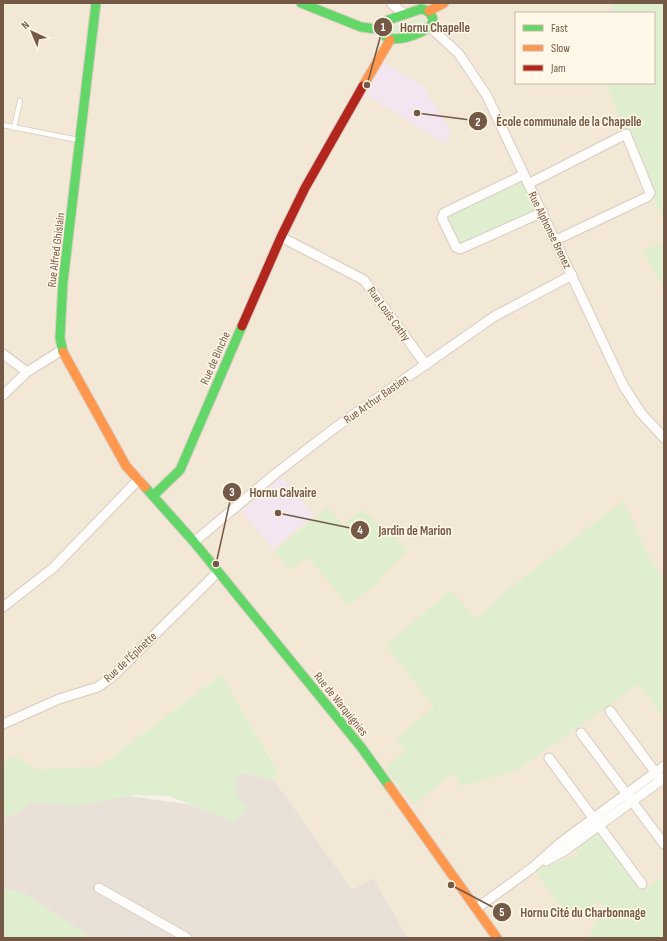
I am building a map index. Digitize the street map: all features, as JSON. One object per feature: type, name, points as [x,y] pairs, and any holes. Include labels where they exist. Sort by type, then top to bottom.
[{"type":"street","name":"Rue Alfred Ghislain","points":[[96,3],[78,140],[74,197],[63,282],[60,338],[62,350],[119,454],[126,466],[139,479]]},
{"type":"street","points":[[301,3],[361,27],[384,30]]},
{"type":"street","points":[[424,8],[433,19],[430,27],[399,40],[390,40],[386,36],[384,30],[386,22],[391,19],[404,14],[424,8],[444,3]]},
{"type":"street","points":[[391,4],[391,19]]},
{"type":"street","points":[[391,4],[404,14]]},
{"type":"street","name":"Rue Alphonse Brenez","points":[[430,27],[459,54],[473,72],[487,96],[523,175],[543,212],[631,398],[641,413],[664,438]]},
{"type":"street","name":"Rue de Binche","points":[[153,496],[180,470],[281,238],[313,173],[390,40]]},
{"type":"street","points":[[528,184],[626,134],[649,186],[650,193],[647,197],[556,240]]},
{"type":"street","points":[[523,175],[444,213],[442,218],[456,247],[460,249],[543,212]]},
{"type":"street","name":"Rue Louis Cathy","points":[[281,238],[364,280],[426,365]]},
{"type":"street","name":"Rue Arthur Bastien","points":[[194,542],[275,474],[336,427],[495,316],[572,275]]},
{"type":"street","points":[[3,395],[27,372],[62,350]]},
{"type":"street","points":[[3,354],[27,372]]},
{"type":"street","points":[[3,607],[53,568],[139,479],[153,496]]},
{"type":"street","name":"Rue de Warquignies","points":[[153,496],[194,542],[361,747],[497,938]]},
{"type":"street","name":"Rue de l'Épinette","points":[[3,724],[59,699],[98,687],[112,677],[218,572]]},
{"type":"street","points":[[610,711],[663,780],[629,798]]},
{"type":"street","points":[[581,733],[664,844]]},
{"type":"street","points":[[549,758],[642,884]]},
{"type":"street","points":[[477,908],[532,868],[560,843],[596,822],[629,798],[664,766]]},
{"type":"street","points":[[99,888],[187,938]]},
{"type":"lane","points":[[14,128],[20,101]]},
{"type":"lane","points":[[3,125],[78,140]]},
{"type":"shaded area","points":[[3,3],[614,3],[618,12],[515,12],[515,84],[608,84],[606,85],[662,218],[664,242],[642,252],[664,288],[664,878],[590,938],[408,938],[373,878],[352,890],[274,780],[279,772],[221,675],[100,766],[37,771],[15,756],[3,762]]},
{"type":"shaded area","points":[[384,63],[423,86],[451,132],[445,144],[365,94]]},
{"type":"shaded area","points":[[282,477],[314,515],[273,549],[242,511]]},
{"type":"shaded area","points":[[244,773],[274,780],[352,890],[373,878],[408,938],[91,938],[22,892],[3,889],[3,818],[16,813],[30,802],[68,804],[129,796],[193,805],[234,822],[235,779]]},
{"type":"green space","points":[[610,3],[664,3],[664,232],[662,218],[606,85],[655,84],[655,12],[614,12]]},
{"type":"green space","points":[[420,17],[425,20],[426,26],[393,38],[390,29],[392,27]]},
{"type":"green space","points":[[523,175],[543,212],[460,249],[444,213]]},
{"type":"green space","points":[[664,242],[664,288],[642,251]]},
{"type":"green space","points":[[623,501],[649,557],[664,580],[664,719],[639,684],[517,770],[462,786],[452,773],[414,805],[385,769],[406,751],[396,739],[434,707],[386,645],[451,590],[476,619],[509,589]]},
{"type":"green space","points":[[327,507],[343,525],[362,509],[408,550],[380,578],[381,581],[348,605],[308,557],[290,569],[275,551]]},
{"type":"green space","points":[[221,675],[279,773],[274,780],[244,773],[235,779],[236,794],[246,807],[242,816],[234,822],[169,796],[136,795],[78,805],[31,802],[16,813],[3,818],[3,762],[15,756],[37,770],[100,766]]},
{"type":"green space","points":[[599,826],[646,889],[664,876],[664,938],[589,938],[596,922],[608,913],[600,902],[569,917],[532,868],[542,863],[546,866],[579,855],[572,845]]},
{"type":"green space","points":[[3,889],[22,892],[91,938],[3,938]]},
{"type":"traffic: fast","points":[[63,352],[60,338],[63,282],[96,3]]},
{"type":"traffic: fast","points":[[301,3],[361,27],[384,30]]},
{"type":"traffic: fast","points":[[421,9],[428,11],[431,15],[433,22],[430,26],[419,33],[404,38],[391,39],[386,37],[384,27],[388,20],[421,9]]},
{"type":"traffic: fast","points":[[153,496],[180,470],[242,326]]},
{"type":"traffic: fast","points":[[145,487],[194,542],[361,747],[389,786]]},
{"type":"traffic: slow","points":[[429,11],[444,3]]},
{"type":"traffic: slow","points":[[363,86],[390,40]]},
{"type":"traffic: slow","points":[[63,352],[126,466],[145,487]]},
{"type":"traffic: slow","points":[[389,786],[497,938]]},
{"type":"traffic: jam","points":[[242,326],[281,237],[305,188],[363,86]]},
{"type":"place","name":"Hornu Chapelle","points":[[367,85]]},
{"type":"place","name":"École communale de la Chapelle","points":[[417,113]]},
{"type":"place","name":"Jardin de Marion","points":[[278,513]]},
{"type":"place","name":"Hornu Calvaire","points":[[216,564]]},
{"type":"place","name":"Hornu Cité du Charbonnage","points":[[451,885]]}]
